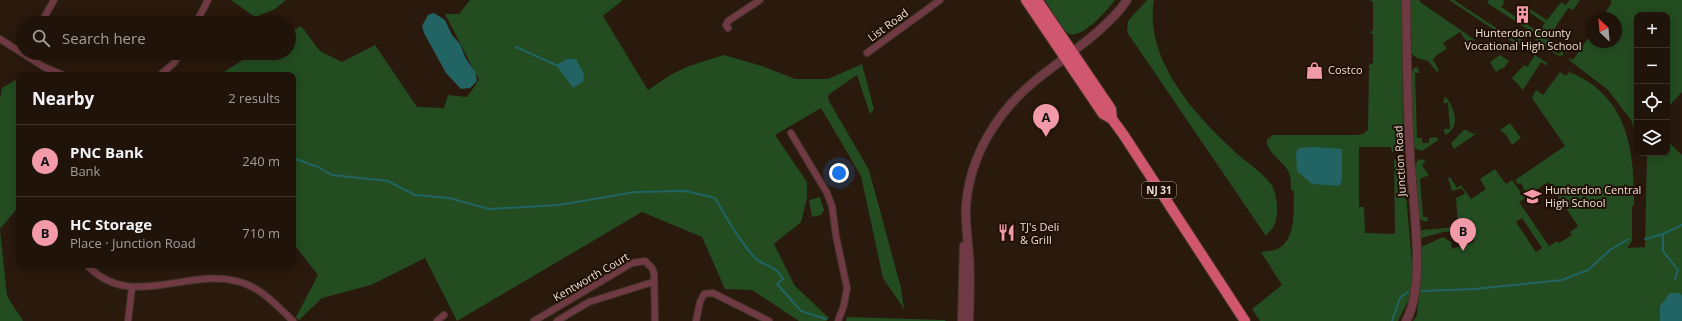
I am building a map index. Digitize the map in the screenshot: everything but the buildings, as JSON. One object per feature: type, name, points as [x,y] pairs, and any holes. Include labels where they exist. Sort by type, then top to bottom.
[{"type":"highway","name":"NJ 31","points":[[1026,0],[1103,114],[1112,119],[1245,321]]},
{"type":"highway","name":"NJ 31","points":[[1038,0],[1111,109],[1112,119]]},
{"type":"street","points":[[45,16],[54,0]]},
{"type":"street","points":[[200,16],[208,0]]},
{"type":"street","points":[[728,28],[726,25],[728,21],[760,0]]},
{"type":"street","name":"List Road","points":[[867,53],[940,0]]},
{"type":"street","points":[[962,321],[966,219],[971,178],[980,151],[989,133],[1004,112],[1022,92],[1104,24],[1127,0]]},
{"type":"street","name":"Junction Road","points":[[1406,0],[1410,156],[1417,271],[1415,295],[1406,320]]},
{"type":"street","points":[[0,39],[16,49]]},
{"type":"street","points":[[34,60],[44,67],[56,72]]},
{"type":"street","points":[[164,72],[176,60]]},
{"type":"street","points":[[791,133],[827,193],[832,206],[836,236],[847,288],[846,299],[838,321]]},
{"type":"street","points":[[966,219],[970,258],[968,321]]},
{"type":"street","name":"Kentworth Court","points":[[534,321],[638,261],[645,261],[652,268],[655,321]]},
{"type":"street","points":[[91,268],[112,282],[132,287],[155,287],[208,278],[236,280],[265,295],[293,321]]},
{"type":"street","points":[[557,321],[581,305],[653,282]]},
{"type":"street","points":[[128,321],[132,287]]},
{"type":"street","points":[[696,321],[704,294],[713,293],[769,321]]},
{"type":"street","points":[[437,321],[444,315]]},
{"type":"green space","points":[[231,0],[286,0],[275,9],[258,16],[254,16]]},
{"type":"green space","points":[[470,0],[623,0],[603,16],[648,90],[672,74],[689,66],[724,55],[762,66],[795,79],[828,79],[862,64],[874,109],[870,114],[857,75],[828,95],[829,101],[869,170],[901,288],[904,309],[883,278],[861,176],[821,108],[775,135],[807,182],[807,199],[801,222],[774,244],[795,286],[829,318],[826,321],[799,321],[752,290],[725,289],[702,237],[642,212],[457,321],[425,258],[371,285],[322,298],[299,320],[296,317],[318,275],[296,247],[296,72],[224,72],[243,60],[296,60],[296,29],[301,26],[320,51],[342,62],[375,45],[417,107],[444,108],[448,95],[467,97],[479,80],[445,14],[459,14]]},
{"type":"green space","points":[[1045,0],[1115,0],[1093,24],[1085,30],[1072,34],[1063,29]]},
{"type":"green space","points":[[1147,0],[1154,0],[1153,21],[1156,42],[1174,82],[1201,118],[1216,134],[1261,174],[1273,187],[1277,204],[1277,216],[1274,226],[1266,236],[1127,32],[1128,21]]},
{"type":"green space","points":[[1369,0],[1402,0],[1403,148],[1399,152],[1392,152],[1391,147],[1359,147],[1359,207],[1364,207],[1365,233],[1395,234],[1394,159],[1403,161],[1413,274],[1410,297],[1398,321],[1260,321],[1252,309],[1282,285],[1261,252],[1275,250],[1285,243],[1289,237],[1294,214],[1294,191],[1291,190],[1289,173],[1286,167],[1271,152],[1267,144],[1267,140],[1273,135],[1355,135],[1363,134],[1368,130],[1369,65],[1373,63],[1373,34],[1369,32],[1373,31],[1373,2]]},
{"type":"green space","points":[[1410,0],[1420,0],[1420,2],[1475,40],[1468,44],[1460,32],[1443,43],[1447,49],[1437,55],[1433,60],[1439,70],[1437,72],[1428,61],[1417,58],[1412,54]]},
{"type":"green space","points":[[1449,0],[1454,0],[1516,41],[1520,37],[1522,41],[1516,49],[1514,49],[1514,43]]},
{"type":"green space","points":[[1489,0],[1503,0],[1504,3],[1501,7],[1539,32],[1545,23],[1526,10],[1527,7],[1547,20],[1561,2],[1566,5],[1569,0],[1580,0],[1573,10],[1568,8],[1547,40],[1552,43],[1549,48],[1559,54],[1561,51],[1563,52],[1563,55],[1559,56],[1535,40],[1537,35],[1487,3]]},
{"type":"green space","points":[[1609,0],[1682,0],[1682,92],[1670,105],[1670,12],[1634,12],[1634,128],[1631,120],[1608,90],[1569,60],[1569,58],[1573,60],[1586,41],[1586,48],[1622,48],[1622,12],[1606,12],[1612,2]]},
{"type":"green space","points":[[1500,55],[1509,61],[1503,69],[1502,68],[1496,72],[1490,62]]},
{"type":"green space","points":[[1535,55],[1547,63],[1548,66],[1541,62],[1523,90],[1512,78],[1524,65],[1527,67]]},
{"type":"green space","points":[[1418,67],[1419,73],[1415,73],[1417,138],[1422,138],[1422,143],[1429,143],[1429,138],[1437,137],[1438,140],[1422,151],[1416,149],[1413,143],[1411,74],[1414,68]]},
{"type":"green space","points":[[1560,72],[1566,76],[1569,72],[1589,82],[1604,95],[1616,110],[1624,127],[1633,166],[1634,207],[1632,206],[1632,241],[1627,248],[1645,247],[1647,156],[1670,156],[1670,144],[1682,155],[1682,321],[1413,321],[1417,315],[1421,273],[1421,247],[1443,237],[1451,242],[1452,249],[1474,242],[1468,229],[1463,231],[1443,232],[1422,238],[1419,237],[1418,231],[1458,227],[1456,198],[1465,194],[1462,188],[1452,191],[1448,178],[1450,177],[1457,188],[1461,185],[1471,199],[1486,189],[1480,179],[1495,169],[1506,184],[1512,180],[1525,198],[1519,202],[1549,246],[1557,241],[1559,243],[1572,235],[1570,232],[1578,226],[1548,182],[1527,196],[1521,183],[1518,184],[1515,180],[1565,146],[1532,98],[1536,90],[1543,95]],"holes":[[[1522,218],[1542,248],[1536,252],[1516,222]]]},
{"type":"green space","points":[[16,80],[16,210],[0,229],[0,99],[2,88]]},
{"type":"green space","points":[[1445,96],[1453,111],[1455,122],[1450,131],[1445,135],[1444,129],[1450,129],[1448,103],[1443,103]]},
{"type":"green space","points":[[1510,123],[1521,138],[1512,145],[1507,136],[1500,130]]},
{"type":"green space","points":[[1464,130],[1474,134],[1479,132],[1454,149],[1451,143]]},
{"type":"green space","points":[[1421,159],[1426,161],[1422,165],[1429,175],[1420,179],[1423,217],[1428,217],[1427,222],[1421,220],[1419,216],[1415,167],[1417,161]]},
{"type":"green space","points":[[820,197],[824,210],[821,215],[812,217],[809,200]]},
{"type":"green space","points":[[0,229],[7,296],[23,321],[0,321]]},
{"type":"green space","points":[[847,317],[945,320],[945,321],[846,321]]},
{"type":"water","points":[[434,13],[445,20],[452,35],[460,44],[466,59],[475,71],[477,81],[470,88],[461,89],[446,73],[424,33],[422,26],[428,15]]},
{"type":"water","points":[[567,59],[576,59],[584,74],[583,82],[573,88],[556,65]]},
{"type":"water","points":[[1315,147],[1342,149],[1342,178],[1340,186],[1312,184],[1297,171],[1296,152],[1299,148]]},
{"type":"water","points":[[1670,293],[1680,293],[1682,296],[1682,321],[1660,321],[1660,306]]},
{"type":"waterway","points":[[516,47],[556,65]]},
{"type":"waterway","points":[[296,159],[318,167],[332,175],[388,181],[415,195],[449,198],[489,209],[559,205],[635,192],[686,191],[715,198],[738,237],[755,258],[776,270],[783,279],[777,284],[801,311],[826,319]]},
{"type":"waterway","points":[[1645,239],[1663,234],[1682,225]]},
{"type":"waterway","points":[[1663,234],[1663,251],[1678,270],[1675,279]]},
{"type":"waterway","points":[[1422,291],[1474,289],[1562,280],[1588,270],[1610,250],[1629,239]]},
{"type":"waterway","points":[[1392,321],[1400,298],[1408,292]]},
{"type":"place","name":"Hunterdon County Vocational High School","points":[[1523,15]]},
{"type":"place","name":"Costco","points":[[1315,70]]},
{"type":"place","name":"PNC Bank","points":[[1046,137]]},
{"type":"place","name":"Hunterdon Central High School","points":[[1532,196]]},
{"type":"place","name":"TJ's Deli & Grill","points":[[1007,233]]},
{"type":"place","name":"HC Storage","points":[[1463,251]]}]
